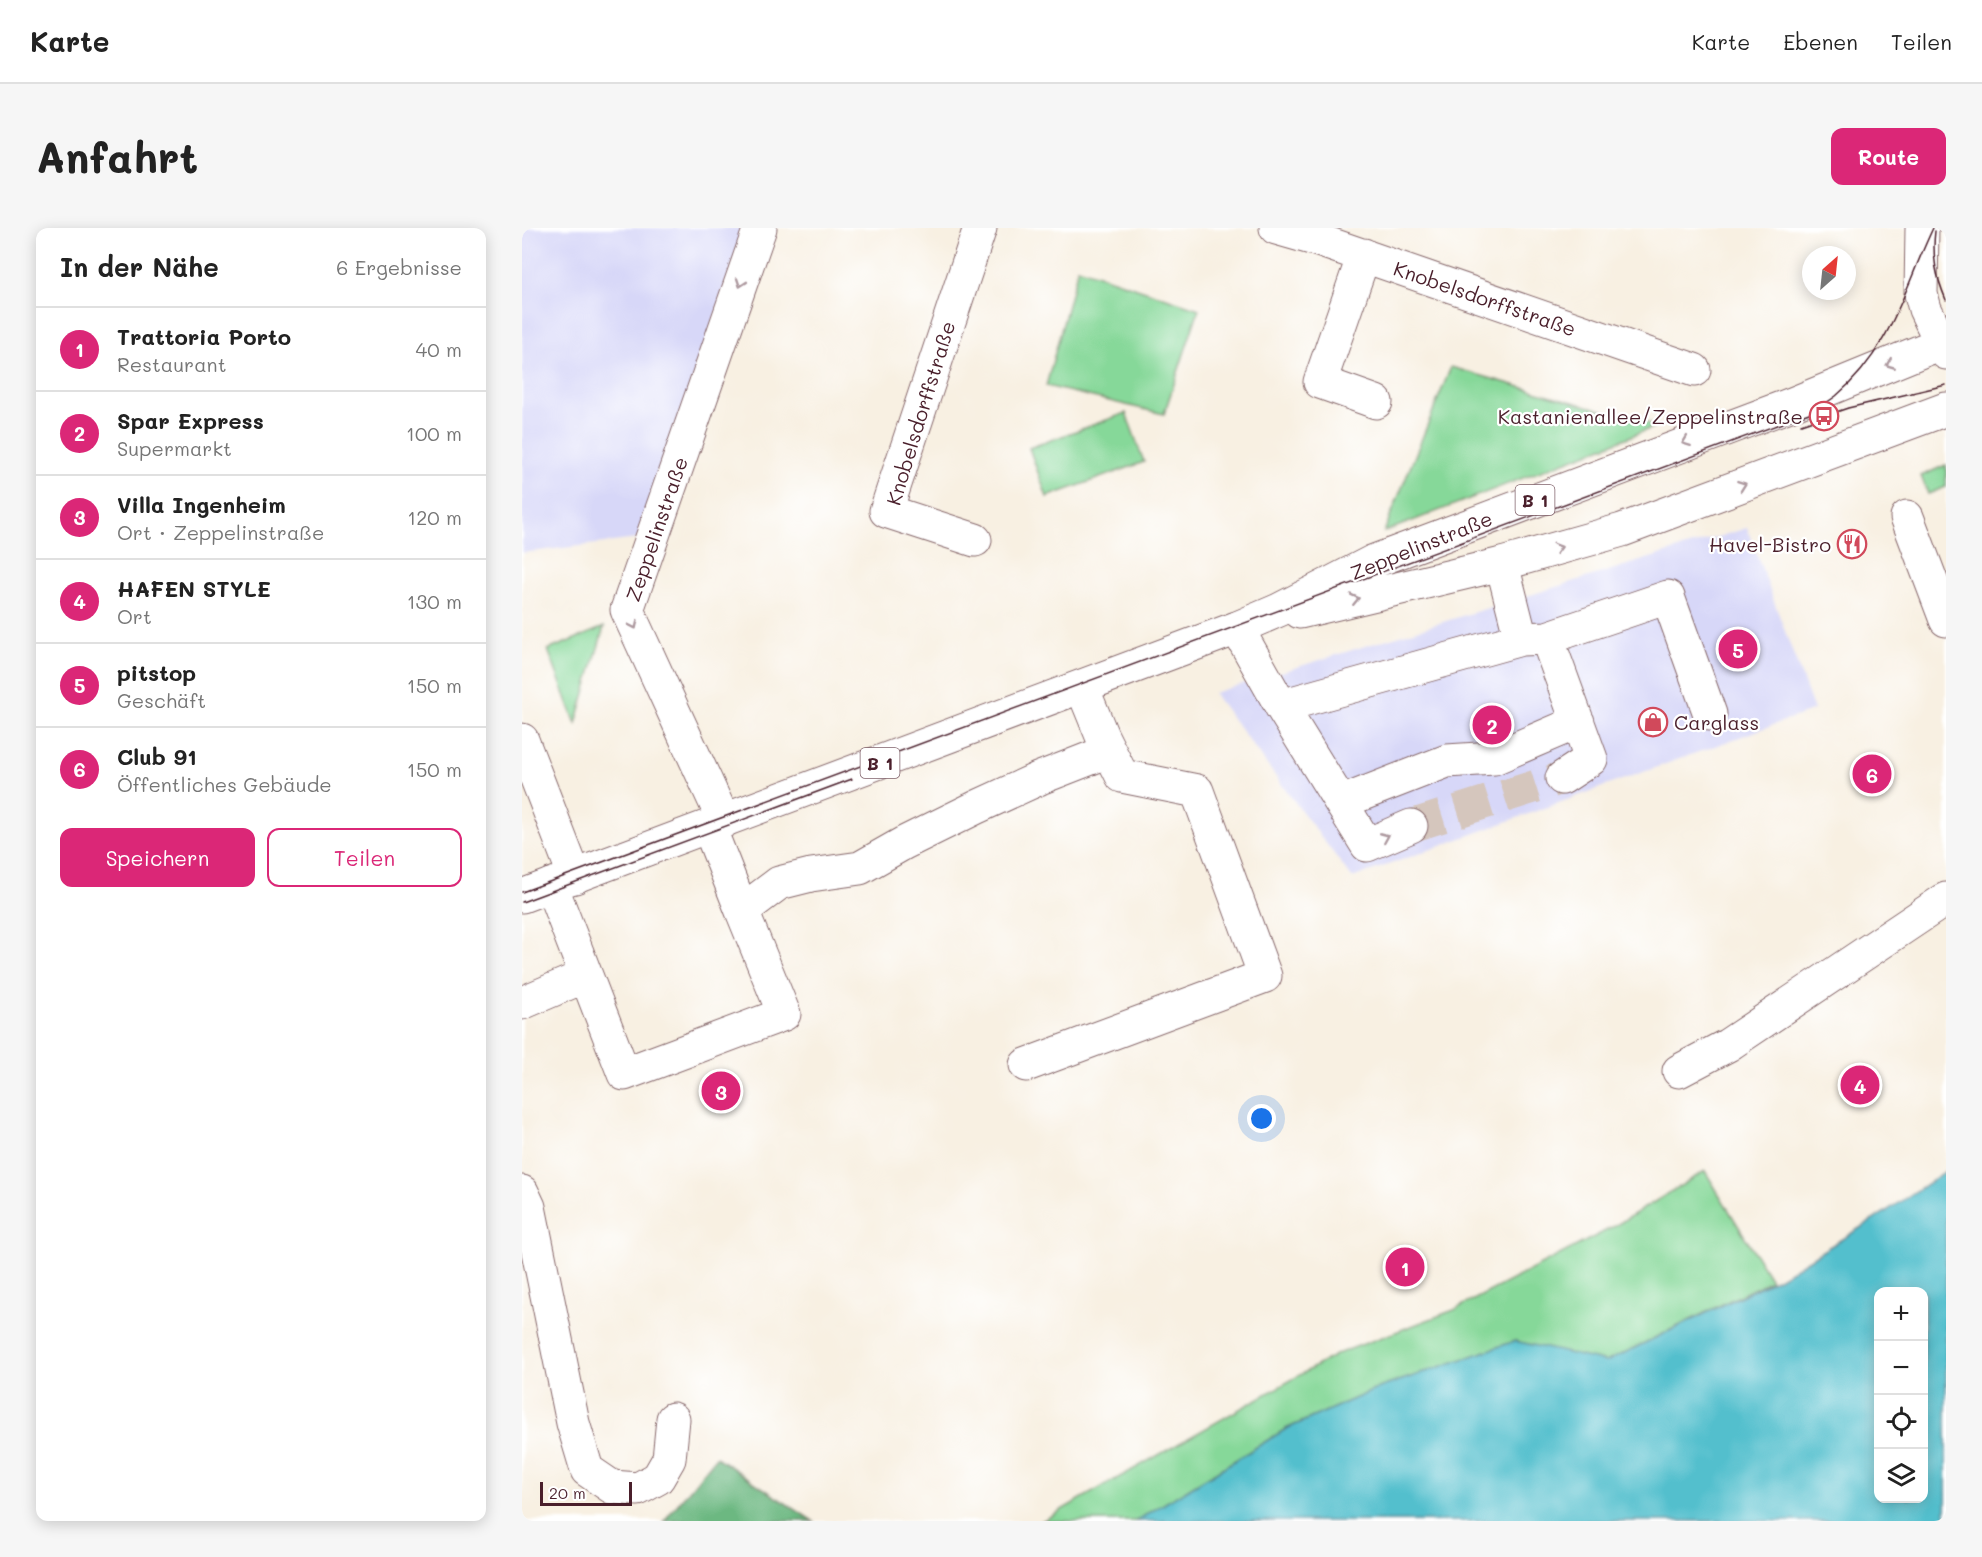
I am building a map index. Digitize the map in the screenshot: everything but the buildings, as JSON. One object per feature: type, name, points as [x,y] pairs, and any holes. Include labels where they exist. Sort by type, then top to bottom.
[{"type":"main road","name":"Zeppelinstraße","points":[[716,824],[627,610],[760,228]]},
{"type":"main road","name":"Knobelsdorffstraße","points":[[975,540],[886,511],[980,228]]},
{"type":"main road","name":"Knobelsdorffstraße","points":[[1276,228],[1320,234],[1364,255],[1694,370]]},
{"type":"main road","points":[[1922,228],[1921,294],[1944,346]]},
{"type":"main road","points":[[1922,271],[1941,228]]},
{"type":"main road","points":[[1364,255],[1320,382],[1376,402]]},
{"type":"main road","name":"Zeppelinstraße","points":[[549,886],[1237,628],[1279,610],[1372,562],[1944,346]]},
{"type":"main road","name":"Zeppelinstraße","points":[[1237,628],[1502,564],[1622,530],[1946,409]]},
{"type":"main road","points":[[1907,517],[1946,620]]},
{"type":"main road","points":[[1502,564],[1534,638],[1578,722],[1591,759],[1562,778]]},
{"type":"main road","points":[[1281,706],[1534,638],[1668,597],[1710,714]]},
{"type":"main road","points":[[1237,628],[1281,706],[1367,845],[1411,826]]},
{"type":"main road","points":[[1026,1065],[1265,976],[1197,791],[1122,776],[1082,687]]},
{"type":"main road","points":[[1342,802],[1447,761],[1494,758],[1578,722]]},
{"type":"main road","points":[[522,740],[549,886],[624,1074],[784,1014],[742,912],[716,824]]},
{"type":"main road","points":[[742,912],[778,883],[811,875],[860,868],[904,843],[977,807],[1040,778],[1109,751]]},
{"type":"main road","points":[[1679,1071],[1728,1045],[1946,899]]},
{"type":"main road","points":[[522,1003],[585,976]]},
{"type":"main road","points":[[522,1192],[529,1207],[573,1423],[587,1470],[612,1487],[638,1489],[658,1478],[669,1459],[673,1419]]},
{"type":"shaded area","points":[[522,228],[746,228],[638,539],[522,553]]},
{"type":"shaded area","points":[[1747,528],[1814,710],[1352,878],[1213,693]]},
{"type":"green space","points":[[1078,268],[1199,309],[1164,414],[1046,386]]},
{"type":"green space","points":[[1451,367],[1657,426],[1384,532]]},
{"type":"green space","points":[[1126,413],[1144,462],[1047,497],[1029,448]]},
{"type":"green space","points":[[1946,465],[1946,487],[1928,494],[1921,476]]},
{"type":"green space","points":[[604,627],[576,724],[548,650]]},
{"type":"green space","points":[[1705,1171],[1771,1280],[1606,1362],[1515,1341],[1379,1388],[1286,1429],[1136,1521],[1042,1521],[1337,1354],[1454,1310],[1613,1227]]},
{"type":"green space","points":[[716,1457],[813,1521],[664,1521]]},
{"type":"water","points":[[1946,1171],[1946,1521],[1136,1521],[1286,1429],[1379,1388],[1515,1341],[1606,1362],[1780,1277],[1873,1220]]},
{"type":"tunnel","points":[[1411,826],[1562,778]]},
{"type":"tram line","points":[[522,892],[1809,413],[1836,396],[1855,378],[1870,359],[1894,318],[1933,228]]},
{"type":"tram line","points":[[1935,231],[1936,266],[1946,300]]},
{"type":"tram line","points":[[1801,424],[1848,408],[1946,385]]},
{"type":"tram line","points":[[522,902],[852,779]]},
{"type":"place","name":"Kastanienallee/Zeppelinstraße","points":[[1824,416]]},
{"type":"place","name":"Havel-Bistro","points":[[1852,544]]},
{"type":"place","name":"pitstop","points":[[1738,649]]},
{"type":"place","name":"Carglass","points":[[1653,722]]},
{"type":"place","name":"Spar Express","points":[[1492,725]]},
{"type":"place","name":"Club 91","points":[[1872,774]]},
{"type":"place","name":"HAFEN STYLE","points":[[1860,1085]]},
{"type":"place","name":"Villa Ingenheim","points":[[721,1091]]},
{"type":"place","name":"Trattoria Porto","points":[[1405,1267]]}]
